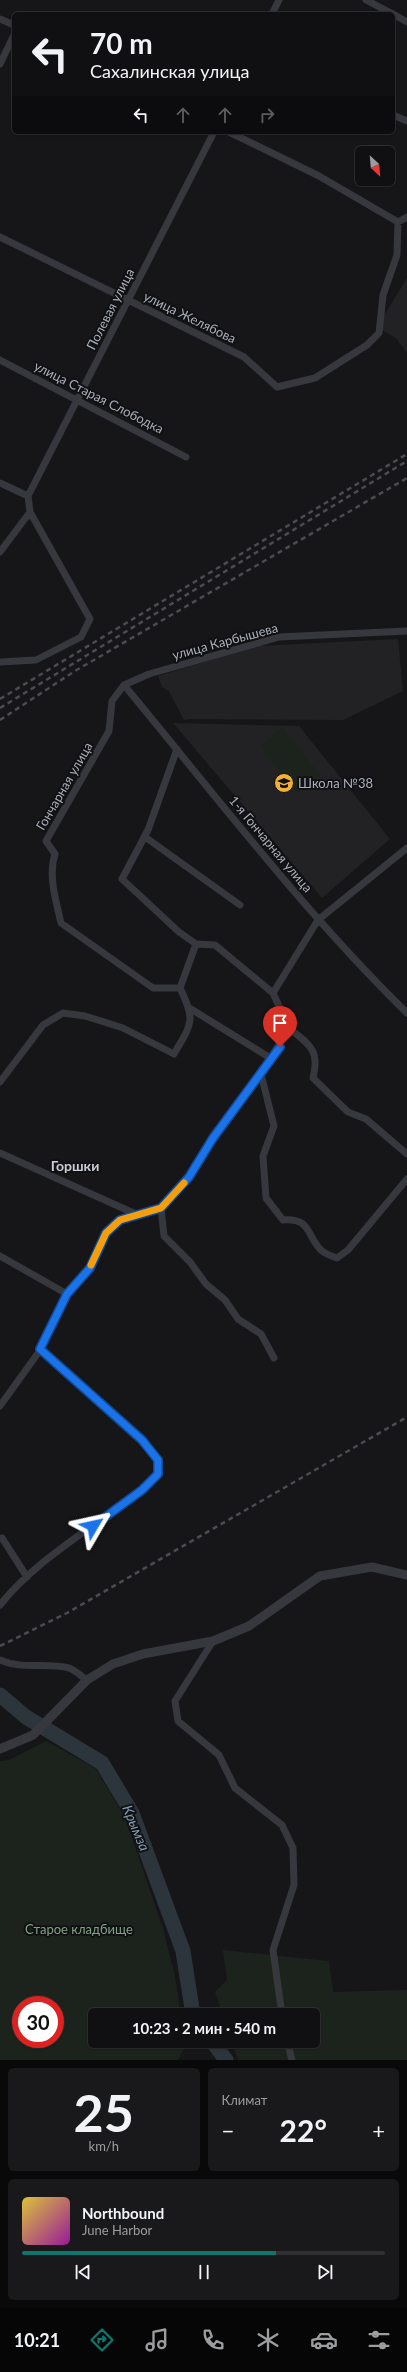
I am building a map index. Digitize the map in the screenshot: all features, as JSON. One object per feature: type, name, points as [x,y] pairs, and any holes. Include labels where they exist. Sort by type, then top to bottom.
[{"type":"street","points":[[273,12],[279,0]]},
{"type":"street","points":[[366,0],[389,12]]},
{"type":"street","points":[[395,15],[407,22]]},
{"type":"street","points":[[0,18],[12,25]]},
{"type":"street","points":[[0,64],[12,39]]},
{"type":"street","points":[[395,116],[407,121]]},
{"type":"street","name":"Полевая улица","points":[[28,496],[213,134]]},
{"type":"street","points":[[232,134],[319,176],[398,222],[407,217]]},
{"type":"street","name":"улица Желябова","points":[[0,237],[244,357],[277,387],[315,378],[367,345],[379,333],[383,295],[397,255],[398,222]]},
{"type":"street","name":"улица Старая Слободка","points":[[0,360],[186,457]]},
{"type":"street","points":[[0,483],[28,496],[30,512],[90,619],[81,637],[36,660],[0,662]]},
{"type":"street","points":[[0,552],[30,512]]},
{"type":"street","name":"улица Карбышева","points":[[124,685],[149,674],[279,637],[407,631]]},
{"type":"street","name":"1-я Гончарная улица","points":[[124,685],[318,920],[363,970],[407,1013]]},
{"type":"street","name":"Гончарная улица","points":[[124,685],[112,701],[109,731],[46,841],[55,854],[51,866],[56,902],[61,923],[153,988],[180,988]]},
{"type":"street","points":[[177,749],[145,837],[122,879],[179,932],[196,944],[215,946],[273,993],[290,1028],[310,1046],[315,1053],[316,1063],[313,1078],[348,1112],[366,1119],[407,1154]]},
{"type":"street","points":[[145,837],[240,905]]},
{"type":"street","points":[[273,993],[318,920],[407,848]]},
{"type":"street","points":[[0,1082],[43,1025],[63,1013],[85,1016],[122,1028],[174,1054],[191,1025],[190,1009],[180,988],[196,944]]},
{"type":"street","points":[[190,1009],[272,1059]]},
{"type":"street","points":[[0,1406],[40,1349],[67,1294],[90,1268],[106,1233],[120,1220],[139,1216],[161,1208],[189,1177],[213,1138],[272,1059],[290,1028]]},
{"type":"street","points":[[261,1074],[274,1126],[263,1156],[266,1198],[283,1220],[295,1219],[306,1225],[323,1251],[337,1258],[348,1250],[407,1179]]},
{"type":"street","points":[[0,1153],[139,1216]]},
{"type":"street","points":[[161,1208],[164,1236],[190,1262],[206,1284],[225,1300],[238,1319],[261,1334],[274,1358]]},
{"type":"street","points":[[0,1256],[67,1294]]},
{"type":"street","points":[[0,1605],[12,1590],[57,1552],[142,1490],[158,1474],[158,1460],[142,1440],[40,1349]]},
{"type":"street","points":[[2,1538],[27,1577]]},
{"type":"street","points":[[0,1749],[32,1735],[88,1680],[112,1664],[144,1654],[213,1641],[249,1626],[320,1576],[372,1567],[407,1575]]},
{"type":"street","points":[[213,1641],[175,1701],[178,1721],[219,1755],[235,1788],[282,1825],[293,1848],[294,1885],[273,1950],[281,2008]]},
{"type":"street","points":[[0,1660],[10,1665],[59,1666],[71,1669],[88,1680]]},
{"type":"street","points":[[289,2048],[292,2060]]},
{"type":"shaded area","points":[[407,278],[407,353],[396,338],[382,330],[383,317]]},
{"type":"shaded area","points":[[398,639],[403,691],[343,720],[184,720],[169,691],[162,687],[158,676],[257,646]]},
{"type":"shaded area","name":"Школа №38","points":[[173,723],[299,726],[390,839],[322,898]]},
{"type":"green space","points":[[283,728],[320,775],[297,793],[260,746]]},
{"type":"green space","name":"Старое кладбище","points":[[46,1741],[95,1768],[125,1817],[163,1929],[175,1976],[180,2008],[88,2008],[88,2048],[184,2048],[178,2060],[0,2060],[0,1761],[9,1760]]},
{"type":"green space","points":[[223,1950],[329,1961],[333,1992],[407,1990],[407,2060],[238,2060],[234,2048],[320,2048],[320,2008],[221,2008],[215,1992],[227,1980]]},
{"type":"waterway","name":"Крымза","points":[[0,1695],[26,1717],[102,1763],[132,1813],[183,1951],[192,2008]]},
{"type":"waterway","name":"Крымза","points":[[217,2048],[226,2060]]},
{"type":"railway","points":[[0,699],[407,454]]},
{"type":"railway","points":[[0,708],[407,461]]},
{"type":"railway","points":[[0,720],[75,671],[407,478]]},
{"type":"railway","points":[[0,1646],[67,1613],[407,1417]]},
{"type":"slow traffic","points":[[91,1265],[106,1233],[120,1220],[139,1216],[161,1208],[184,1183]]},
{"type":"place","name":"Школа №38","points":[[284,783]]},
{"type":"district","name":"Горшки","points":[[75,1166]]},
{"type":"route","points":[[93,1526],[142,1490],[158,1474],[158,1460],[142,1440],[50,1360],[40,1349],[67,1294],[90,1268],[106,1233],[120,1220],[139,1216],[161,1208],[189,1177],[213,1138],[280,1047]]}]
